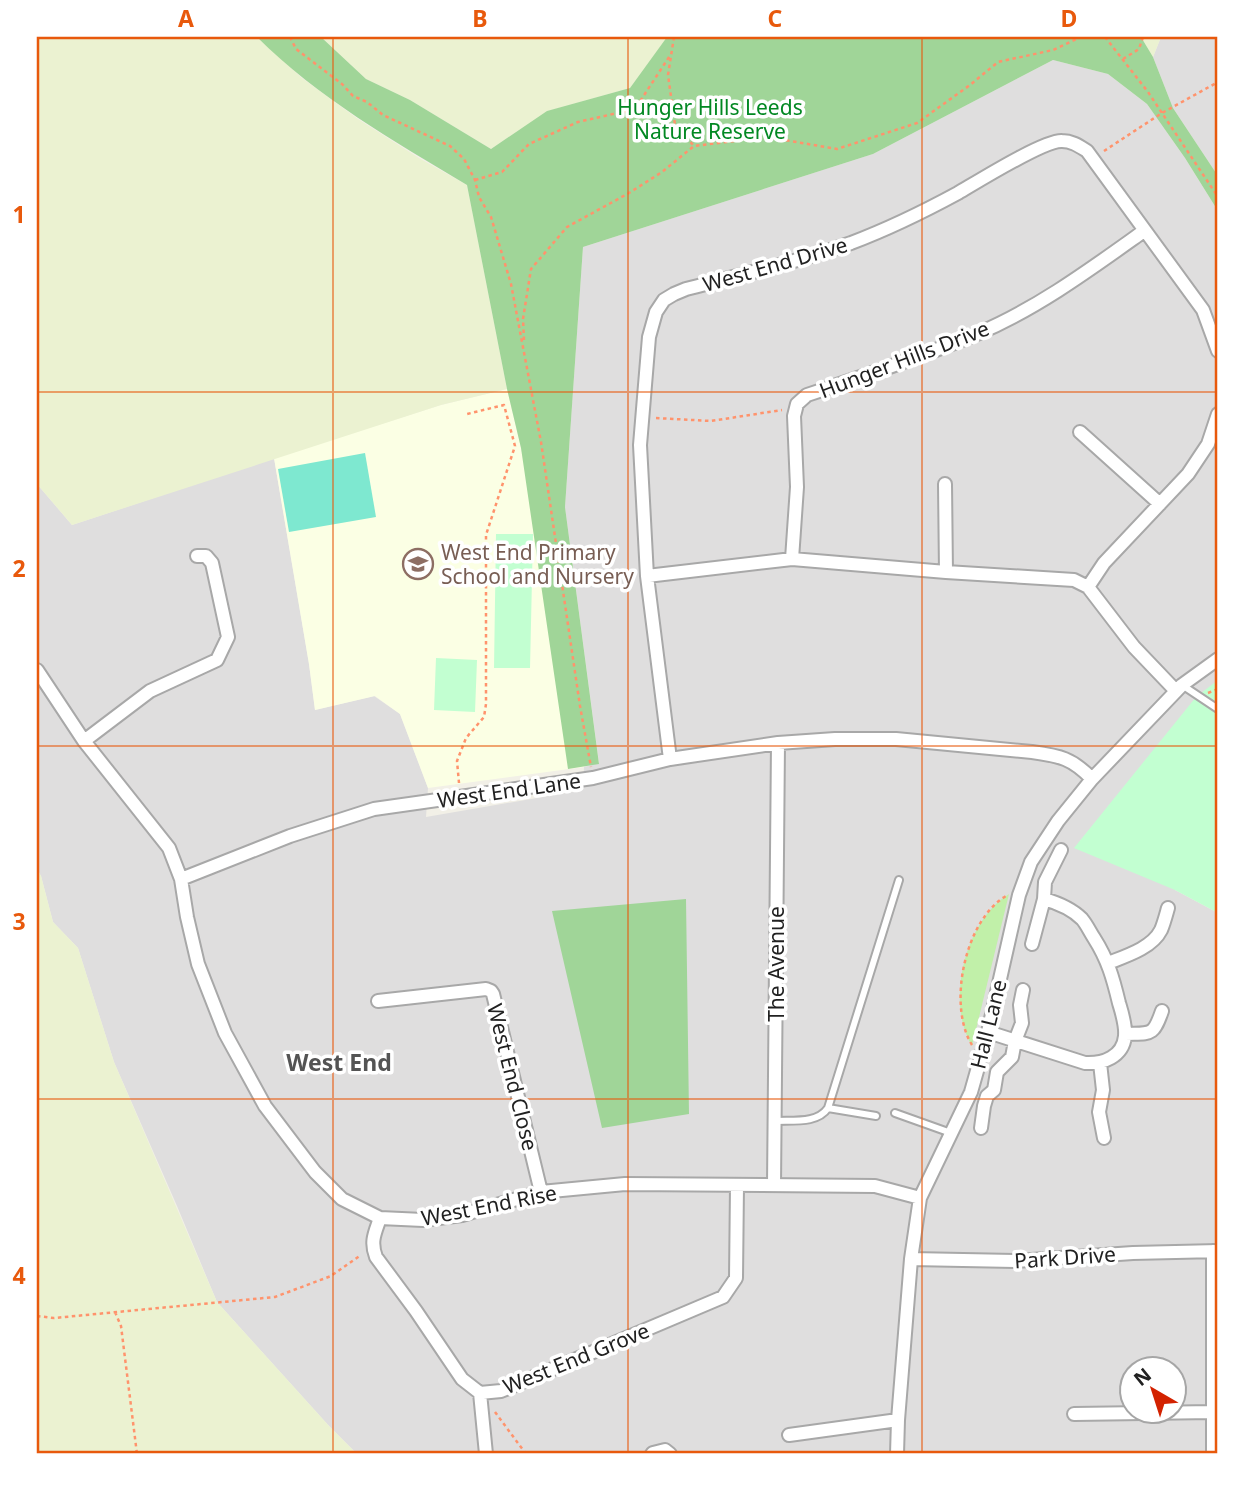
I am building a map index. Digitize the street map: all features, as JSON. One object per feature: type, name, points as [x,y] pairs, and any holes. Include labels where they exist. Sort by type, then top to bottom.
[{"type":"street","name":"West End Drive","points":[[670,759],[647,576],[640,445],[649,337],[656,312],[664,300],[674,294],[817,254],[894,226],[1060,140],[1069,141],[1087,151],[1202,310],[1218,351]]},
{"type":"street","name":"Hunger Hills Drive","points":[[792,559],[797,487],[797,404],[807,395],[877,372],[981,332],[1025,310],[1096,266],[1144,231]]},
{"type":"street","points":[[1088,587],[1104,563],[1188,474],[1208,444],[1218,414]]},
{"type":"street","points":[[1080,432],[1160,504]]},
{"type":"street","points":[[945,484],[946,572]]},
{"type":"street","points":[[84,741],[150,691],[217,660],[228,637],[212,563],[206,556],[197,556]]},
{"type":"street","points":[[647,576],[792,559],[1074,580],[1088,587],[1134,647],[1179,688]]},
{"type":"street","name":"Hall Lane","points":[[897,1454],[911,1259],[920,1198],[971,1091],[988,1032],[1018,895],[1031,862],[1058,821],[1093,779],[1179,688],[1218,659]]},
{"type":"street","points":[[37,670],[84,741],[169,848],[181,879]]},
{"type":"street","name":"West End Lane","points":[[181,879],[290,836],[374,809],[593,778],[670,759],[778,743],[896,739],[1032,752],[1071,761],[1093,779]]},
{"type":"street","name":"The Avenue","points":[[774,1185],[778,743]]},
{"type":"street","points":[[1032,944],[1044,899],[1045,882],[1061,850]]},
{"type":"street","name":"West End Rise","points":[[181,879],[198,964],[225,1033],[265,1106],[315,1172],[342,1199],[380,1218],[423,1220],[462,1214],[541,1192],[625,1184],[875,1186],[920,1198]]},
{"type":"street","points":[[988,1032],[1085,1063],[1108,1061],[1122,1046],[1125,1034],[1123,1019],[1105,955],[1084,921],[1073,911],[1044,899]]},
{"type":"street","points":[[1108,963],[1156,939],[1168,908]]},
{"type":"street","name":"West End Close","points":[[379,1001],[486,989],[491,991],[541,1192]]},
{"type":"street","points":[[981,1128],[984,1106],[987,1096],[993,1090],[997,1072],[1012,1057],[1022,1023],[1020,1004],[1023,990]]},
{"type":"street","points":[[1147,1033],[1156,1027],[1162,1011]]},
{"type":"street","points":[[1125,1034],[1163,1034]]},
{"type":"street","points":[[1100,1063],[1103,1090],[1100,1111],[1104,1138]]},
{"type":"street","name":"West End Grove","points":[[373,1247],[376,1257],[462,1379],[480,1393],[501,1391],[723,1297],[736,1278],[737,1186]]},
{"type":"street","points":[[373,1247],[380,1218]]},
{"type":"street","points":[[1213,1454],[1216,1251]]},
{"type":"street","name":"Park Drive","points":[[911,1259],[1014,1261],[1133,1253],[1216,1251]]},
{"type":"street","points":[[480,1393],[486,1454]]},
{"type":"street","points":[[1074,1415],[1213,1412]]},
{"type":"street","points":[[789,1434],[898,1420]]},
{"type":"street","points":[[652,1454],[665,1450],[670,1454]]},
{"type":"lane","points":[[1179,688],[1218,709]]},
{"type":"lane","points":[[775,1121],[816,1119],[824,1115],[828,1108],[899,880]]},
{"type":"lane","points":[[828,1108],[876,1116]]},
{"type":"lane","points":[[895,1113],[951,1133]]},
{"type":"path","points":[[290,37],[296,49],[342,84],[353,96],[367,102],[383,115],[450,146],[464,159],[475,180],[479,197],[491,217],[511,284],[541,442],[593,778]]},
{"type":"path","points":[[674,37],[668,75],[675,125],[694,146]]},
{"type":"path","points":[[524,350],[523,319],[531,269],[567,227],[662,173],[694,146],[767,138],[837,149],[917,123],[998,62],[1053,50],[1081,37]]},
{"type":"path","points":[[1105,37],[1162,113],[1218,197]]},
{"type":"path","points":[[1122,59],[1139,49],[1143,37]]},
{"type":"path","points":[[475,180],[502,172],[529,144],[578,122],[635,108],[671,54]]},
{"type":"path","points":[[1092,159],[1162,113],[1218,82]]},
{"type":"path","points":[[462,797],[457,761],[466,738],[484,717],[486,704],[486,535],[515,446],[504,405],[467,416]]},
{"type":"path","points":[[642,418],[711,421],[795,411]]},
{"type":"path","points":[[980,1060],[966,1036],[961,1015],[963,969],[974,936],[990,910],[998,900],[1023,884]]},
{"type":"path","points":[[37,1316],[54,1318],[275,1297],[331,1276],[373,1247]]},
{"type":"path","points":[[115,1312],[121,1326],[137,1454]]},
{"type":"path","points":[[480,1393],[526,1454]]},
{"type":"shaded area","points":[[37,37],[257,37],[302,78],[358,119],[467,185],[507,389],[441,405],[72,525],[37,484]]},
{"type":"shaded area","points":[[321,37],[667,38],[630,88],[548,111],[491,149],[410,100],[366,79]]},
{"type":"shaded area","points":[[1141,37],[1161,37],[1153,57]]},
{"type":"shaded area","points":[[1161,37],[1218,37],[1218,176],[1173,108],[1153,57]]},
{"type":"shaded area","points":[[1053,60],[1108,74],[1147,104],[1218,211],[1218,681],[1175,890],[1218,913],[1218,1454],[357,1454],[217,1302],[114,1062],[78,948],[53,922],[37,869],[37,484],[72,525],[274,458],[315,710],[374,696],[400,714],[428,788],[426,817],[583,790],[584,767],[599,763],[565,507],[583,247],[873,154]]},
{"type":"shaded area","name":"West End Primary School and Nursery","points":[[507,389],[584,767],[428,788],[400,714],[375,696],[315,710],[274,458],[441,405]]},
{"type":"shaded area","points":[[37,869],[53,922],[78,948],[114,1062],[217,1302],[357,1454],[37,1454]]},
{"type":"green space","name":"Hunger Hills Leeds Nature Reserve","points":[[257,37],[321,37],[366,79],[410,100],[491,149],[547,111],[630,88],[667,37],[1141,37],[1153,57],[1173,108],[1218,176],[1218,211],[1147,104],[1108,74],[1053,60],[873,154],[583,247],[565,507],[599,764],[568,769],[521,448],[467,185],[331,99],[305,80]]},
{"type":"green space","points":[[365,453],[376,517],[289,532],[278,469]]},
{"type":"green space","points":[[496,534],[533,534],[530,668],[494,668]]},
{"type":"green space","points":[[436,658],[477,660],[475,712],[434,710]]},
{"type":"green space","points":[[1218,680],[1218,913],[1175,890],[1074,848],[1196,697]]},
{"type":"green space","points":[[1009,894],[972,1046],[964,1028],[960,1007],[964,963],[981,923],[994,906]]},
{"type":"green space","points":[[686,899],[689,1114],[602,1128],[552,911]]},
{"type":"place","name":"West End Primary School and Nursery","points":[[418,564]]},
{"type":"district","name":"West End","points":[[339,1062]]}]
